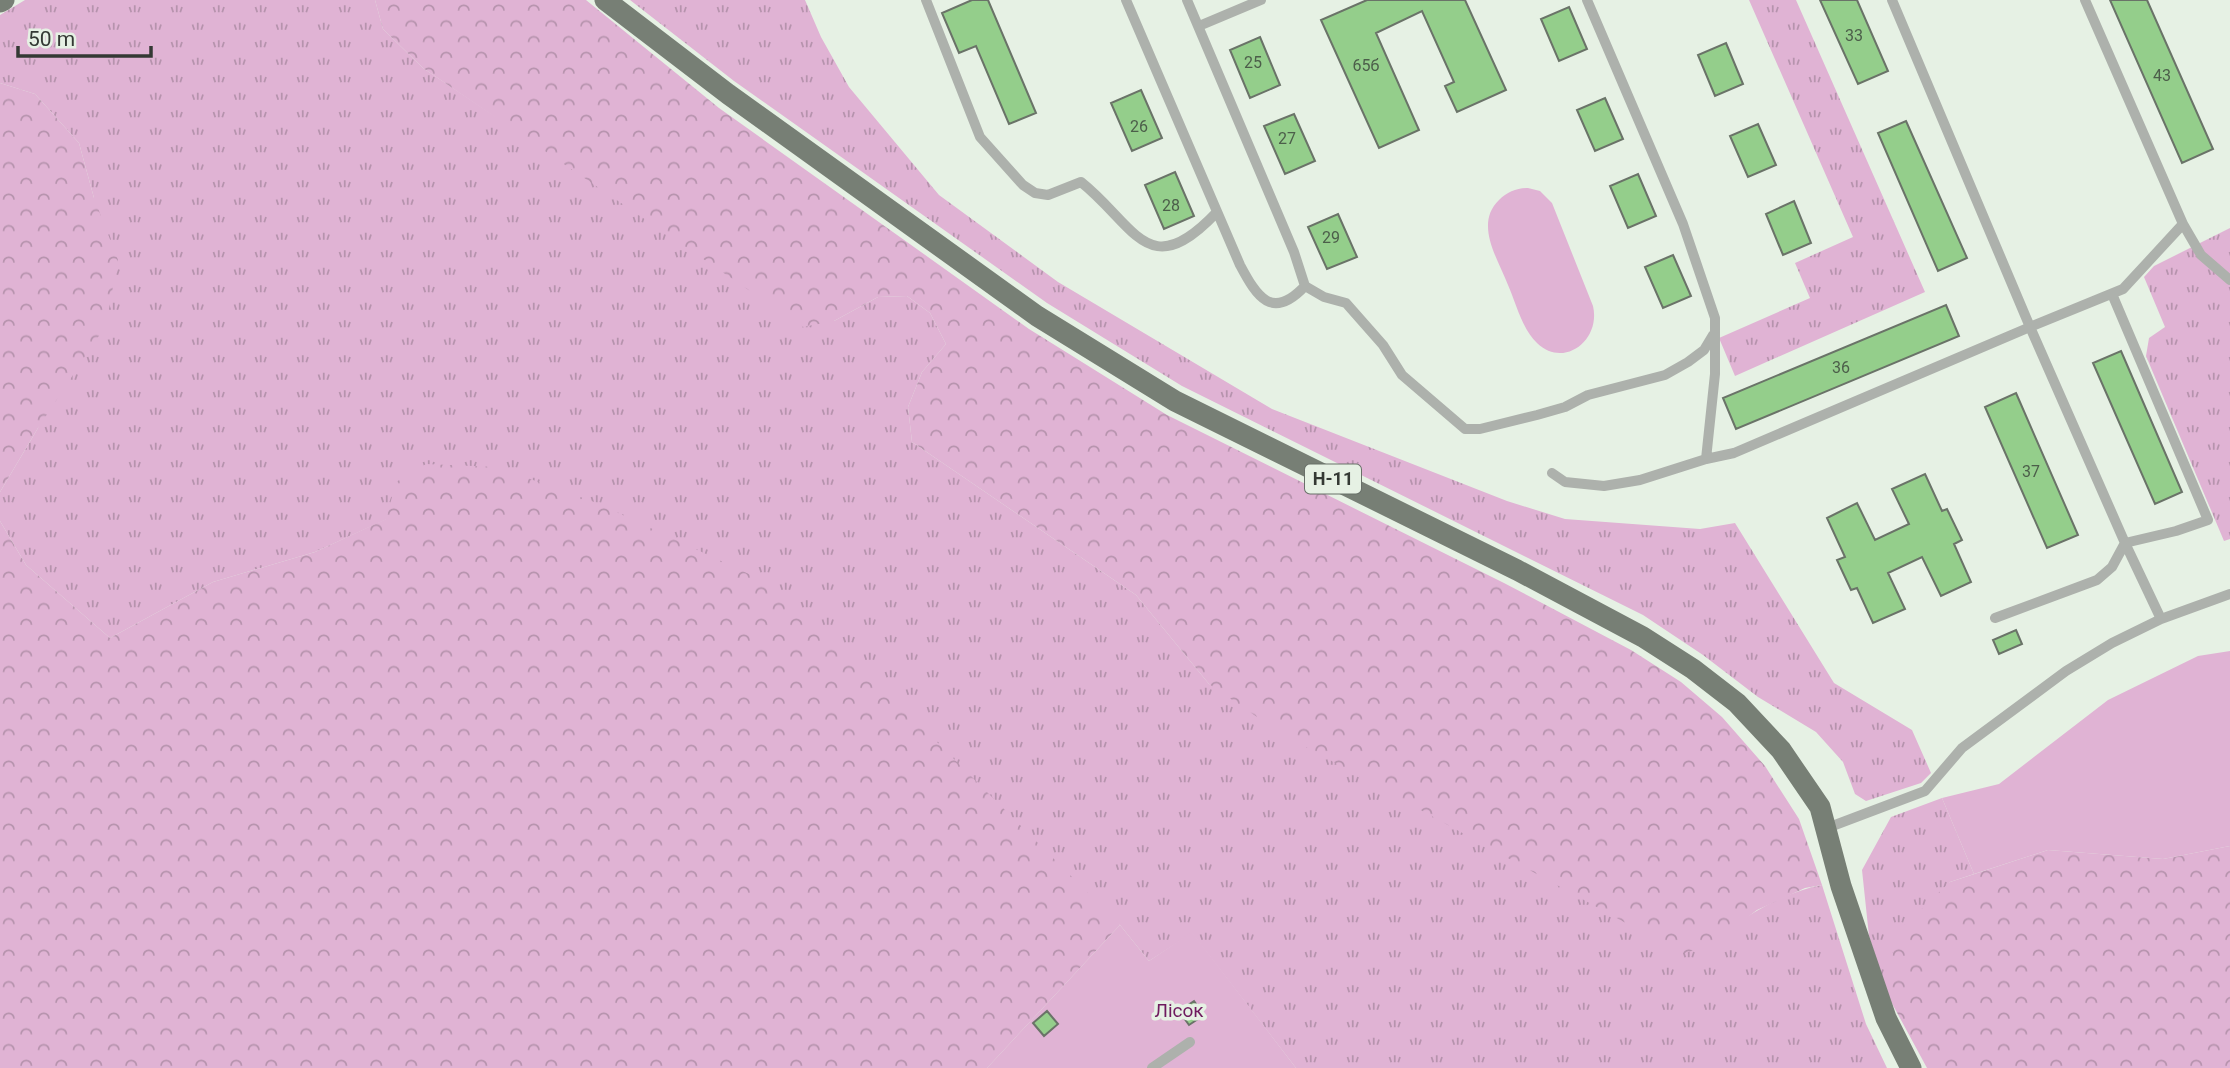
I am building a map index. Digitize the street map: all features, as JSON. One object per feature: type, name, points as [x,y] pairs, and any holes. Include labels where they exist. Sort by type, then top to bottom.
[{"type":"main road","name":"Н-11","points":[[605,0],[728,94],[1037,316],[1175,401],[1517,570],[1643,637],[1693,669],[1737,704],[1781,750],[1820,807],[1828,828],[1841,886],[1886,1018],[1911,1068]]},
{"type":"lane","points":[[926,0],[980,137],[1023,185],[1035,193],[1048,195],[1081,182],[1140,240],[1162,248],[1178,244],[1192,236],[1217,212]]},
{"type":"lane","points":[[1126,0],[1240,265],[1257,296],[1266,301],[1279,302],[1294,298],[1305,286]]},
{"type":"lane","points":[[1187,0],[1294,252],[1305,286],[1324,297],[1346,303],[1383,345],[1402,375],[1465,429],[1480,429],[1537,415],[1565,407],[1588,395],[1665,374],[1704,350],[1713,335]]},
{"type":"lane","points":[[1199,26],[1261,0]]},
{"type":"lane","points":[[1587,0],[1683,224],[1715,318],[1715,374],[1706,459]]},
{"type":"lane","points":[[1892,0],[2030,327],[2161,618]]},
{"type":"lane","points":[[2085,0],[2183,224],[2201,255],[2230,280]]},
{"type":"lane","points":[[1552,474],[1565,482],[1604,486],[1640,480],[1734,453],[2123,289],[2183,224]]},
{"type":"lane","points":[[1995,618],[2097,580],[2112,567],[2125,543],[2208,520],[2112,294]]},
{"type":"lane","points":[[1828,828],[1925,791],[1962,748],[2066,671],[2112,643],[2161,618],[2230,594]]},
{"type":"lane","points":[[1152,1068],[1190,1042]]},
{"type":"green space","points":[[25,0],[375,0],[383,29],[423,68],[493,115],[834,321],[878,297],[907,296],[930,313],[946,344],[922,372],[908,407],[912,442],[1136,595],[1209,684],[1736,924],[1777,900],[1822,885],[1866,1024],[1887,1068],[1296,1068],[1192,933],[1149,961],[1120,925],[397,482],[387,519],[315,552],[213,582],[110,638],[26,565],[0,521],[0,492],[38,428],[94,198],[79,143],[35,94],[0,83],[0,15]]},
{"type":"green space","points":[[375,0],[586,0],[719,108],[1029,329],[1167,415],[1504,583],[1631,650],[1681,682],[1722,717],[1765,766],[1799,819],[1822,885],[1805,888],[1757,910],[1711,945],[1682,954],[1279,732],[1209,684],[1136,595],[912,442],[908,407],[922,372],[946,344],[930,313],[907,296],[878,297],[834,321],[803,327],[423,68],[383,29]]},
{"type":"green space","points":[[630,0],[805,0],[821,37],[849,87],[939,195],[1058,282],[1272,409],[1507,501],[1565,519],[1700,529],[1735,523],[1834,683],[1912,730],[1931,773],[1921,783],[1866,801],[1855,794],[1843,762],[1816,732],[1758,697],[1703,655],[1643,615],[1182,386],[1047,303],[734,81]]},
{"type":"green space","points":[[1749,0],[1796,0],[1925,292],[1735,376],[1719,338],[1810,298],[1795,263],[1853,237]]},
{"type":"green space","points":[[0,83],[35,94],[79,143],[94,198],[118,260],[106,325],[38,428],[0,492]]},
{"type":"green space","points":[[1528,188],[1540,191],[1552,203],[1593,306],[1594,318],[1586,340],[1569,352],[1547,350],[1527,331],[1490,242],[1488,220],[1492,209],[1509,193]]},
{"type":"green space","points":[[2230,228],[2230,539],[2224,541],[2146,356],[2149,338],[2165,327],[2144,277],[2154,266]]},
{"type":"green space","points":[[426,464],[497,467],[597,503],[751,575],[919,724],[1120,925],[987,1068],[0,1068],[0,521],[26,565],[110,638],[213,582],[315,552],[386,519],[396,482]]},
{"type":"green space","points":[[2230,651],[2230,846],[2163,859],[2048,850],[1974,874],[1942,798],[1999,784],[2108,700],[2198,656]]},
{"type":"green space","points":[[1942,798],[1974,874],[1950,882],[1888,996],[1869,936],[1862,870],[1891,817]]},
{"type":"green space","points":[[2230,846],[2230,1068],[1927,1068],[1888,996],[1895,934],[1950,882],[2048,850],[2163,859]]},
{"type":"green space","name":"Лісок","points":[[1120,925],[1149,961],[1192,932],[1296,1068],[987,1068]]},
{"type":"building","points":[[972,0],[988,0],[1036,113],[1009,124],[976,46],[959,53],[942,13]]},
{"type":"building","points":[[1367,0],[1465,0],[1506,90],[1457,112],[1445,86],[1454,82],[1422,11],[1376,33],[1419,130],[1379,148],[1321,20]]},
{"type":"building","points":[[1820,0],[1857,0],[1888,71],[1858,84]]},
{"type":"building","points":[[2110,0],[2147,0],[2213,149],[2182,163]]},
{"type":"building","points":[[1569,7],[1587,49],[1559,61],[1541,19]]},
{"type":"building","points":[[1260,37],[1280,85],[1250,98],[1230,50]]},
{"type":"building","points":[[1726,43],[1743,84],[1715,96],[1698,55]]},
{"type":"building","points":[[1141,90],[1162,138],[1132,151],[1111,103]]},
{"type":"building","points":[[1605,98],[1623,139],[1595,151],[1577,110]]},
{"type":"building","points":[[1294,114],[1315,161],[1285,174],[1264,126]]},
{"type":"building","points":[[1906,121],[1967,258],[1938,271],[1878,133]]},
{"type":"building","points":[[1758,124],[1776,165],[1748,177],[1730,136]]},
{"type":"building","points":[[1175,172],[1194,216],[1164,229],[1145,185]]},
{"type":"building","points":[[1638,174],[1656,216],[1628,228],[1610,186]]},
{"type":"building","points":[[1794,201],[1811,243],[1783,255],[1766,214]]},
{"type":"building","points":[[1338,214],[1357,257],[1327,269],[1308,227]]},
{"type":"building","points":[[1673,255],[1691,296],[1663,308],[1645,267]]},
{"type":"building","points":[[1946,305],[1959,336],[1736,429],[1723,398]]},
{"type":"building","points":[[2121,351],[2182,492],[2155,504],[2093,363]]},
{"type":"building","points":[[2016,393],[2078,535],[2047,548],[1985,407]]},
{"type":"building","points":[[1925,474],[1942,511],[1947,509],[1962,540],[1954,544],[1971,582],[1941,596],[1922,557],[1888,573],[1905,609],[1873,623],[1857,588],[1851,590],[1837,560],[1845,557],[1827,518],[1857,503],[1875,540],[1909,524],[1892,489]]},
{"type":"building","points":[[2016,630],[2022,644],[1999,654],[1993,640]]},
{"type":"building","points":[[1194,1001],[1204,1015],[1189,1025],[1179,1011]]},
{"type":"building","points":[[1047,1011],[1058,1024],[1044,1036],[1033,1023]]}]
